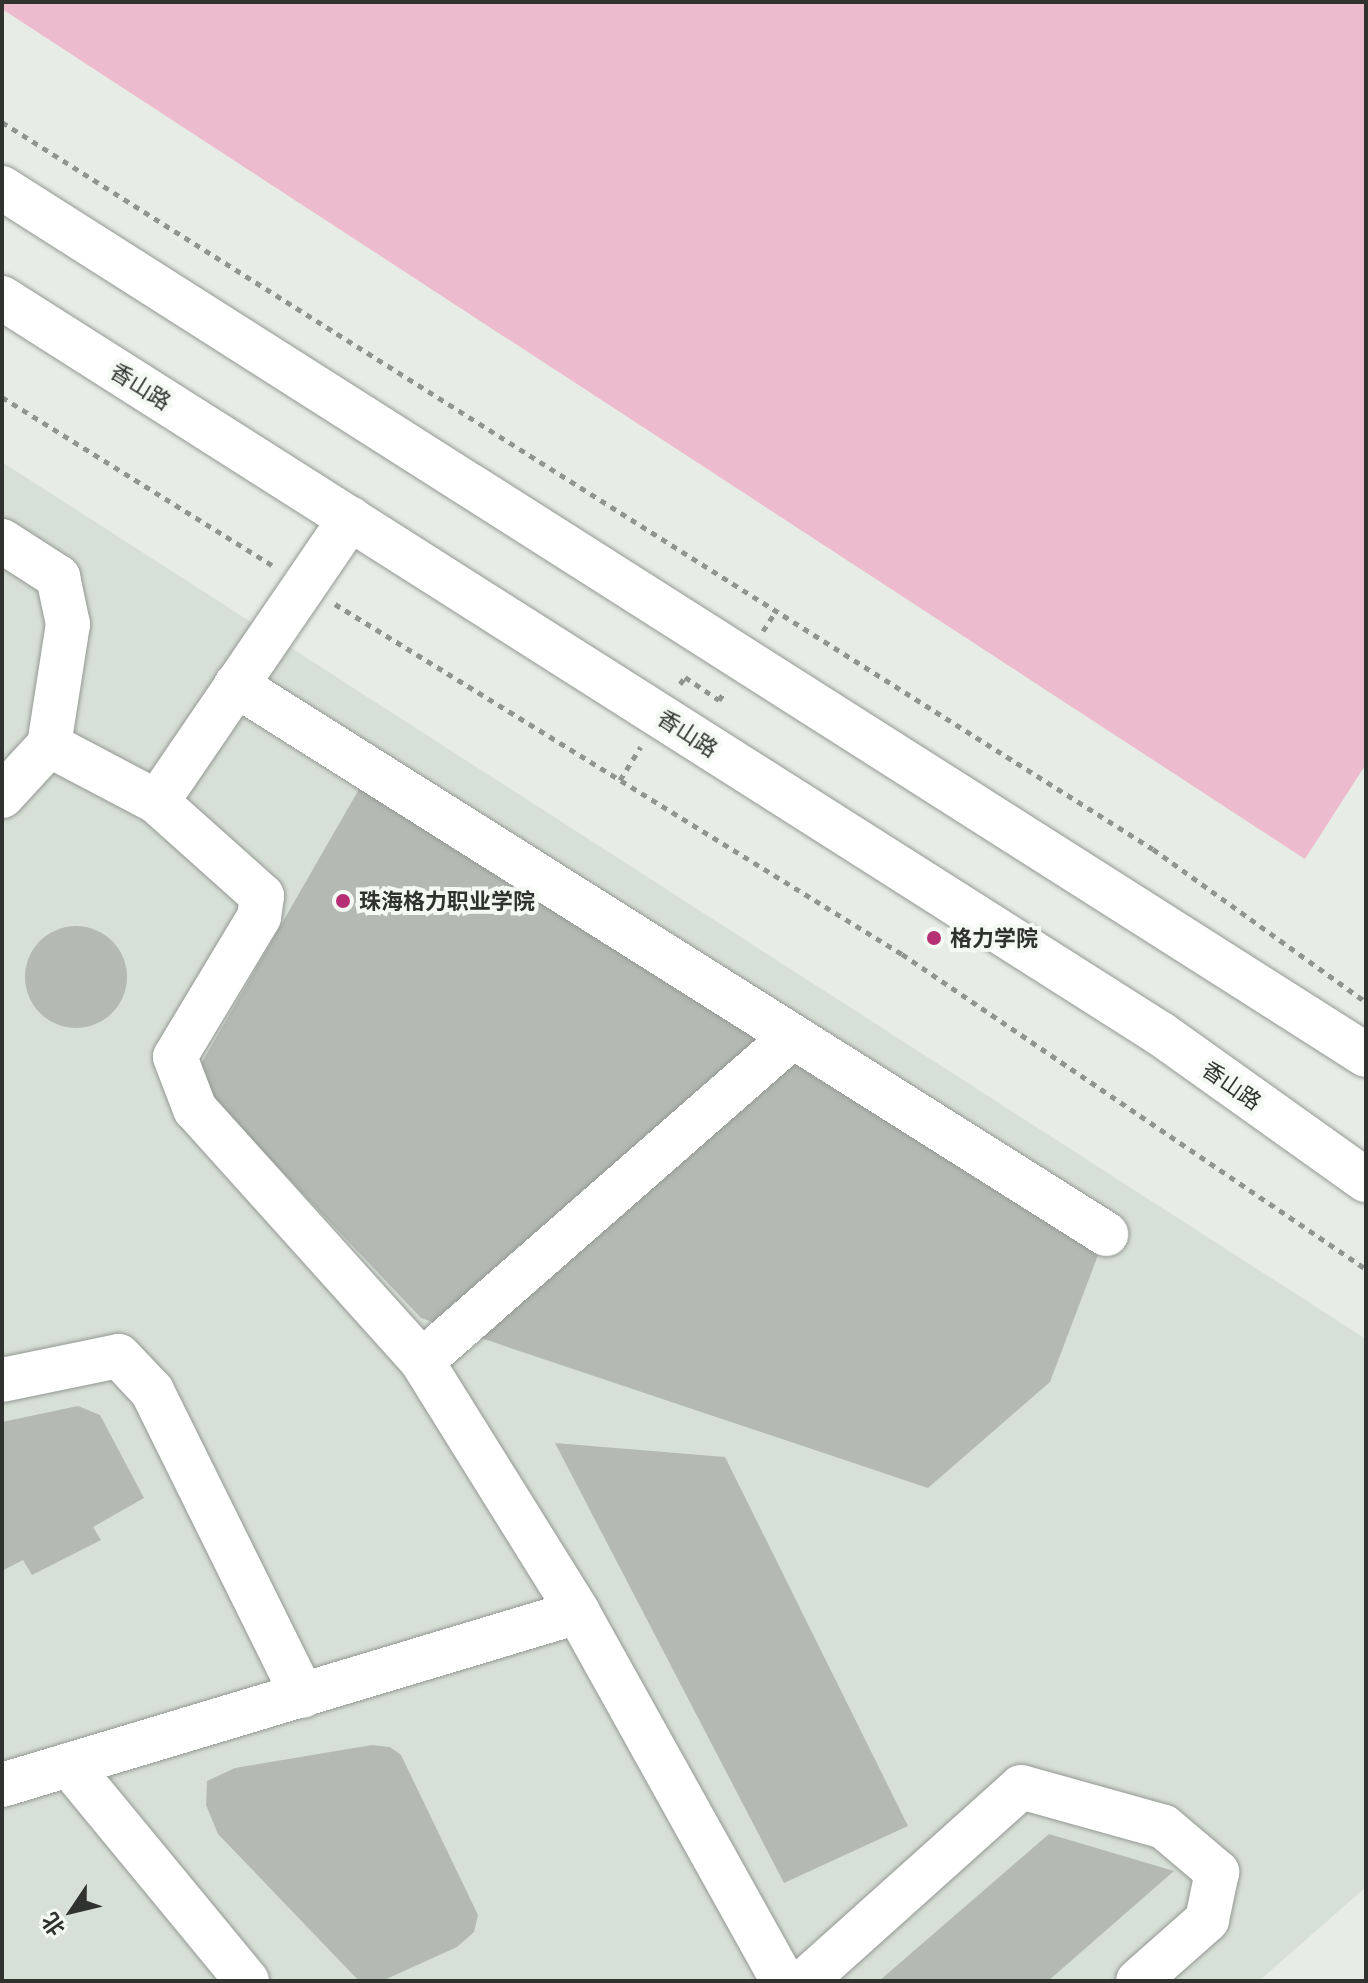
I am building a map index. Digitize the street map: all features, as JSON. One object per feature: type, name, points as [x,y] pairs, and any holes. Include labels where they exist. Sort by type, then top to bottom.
[{"type":"main road","points":[[2,188],[1366,1055]]},
{"type":"main road","name":"香山路","points":[[2,298],[1161,1034],[1365,1179]]},
{"type":"main road","points":[[157,802],[350,519]]},
{"type":"main road","points":[[2,541],[58,577],[68,624],[49,745],[2,796]]},
{"type":"main road","points":[[236,685],[1106,1234]]},
{"type":"main road","points":[[49,745],[157,802],[262,896],[259,917],[175,1057],[195,1109],[422,1361],[578,1612],[783,1981]]},
{"type":"main road","points":[[422,1361],[792,1037]]},
{"type":"main road","points":[[2,1380],[119,1356],[152,1391],[303,1696]]},
{"type":"main road","points":[[2,1785],[578,1612]]},
{"type":"main road","points":[[69,1765],[247,1981]]},
{"type":"main road","points":[[805,1981],[1021,1787],[1164,1827],[1217,1872],[1207,1920],[1138,1981]]},
{"type":"path","points":[[2,122],[1153,849],[1366,1002]]},
{"type":"path","points":[[2,397],[902,954],[1366,1269]]},
{"type":"shaded area","points":[[2,2],[1366,2],[1366,764],[1305,859],[2,9]]},
{"type":"shaded area","name":"珠海格力职业学院","points":[[2,462],[1366,1339],[1366,1887],[1259,1981],[2,1981]]},
{"type":"building","points":[[366,777],[1106,1234],[1050,1382],[928,1488],[421,1318],[193,1078]]},
{"type":"building","points":[[76,926],[95,930],[112,941],[123,958],[127,977],[123,996],[112,1013],[95,1024],[76,1028],[57,1024],[40,1013],[29,996],[25,977],[29,958],[40,941],[57,930]]},
{"type":"building","points":[[78,1406],[100,1415],[144,1498],[93,1527],[101,1540],[32,1575],[23,1560],[2,1571],[2,1422]]},
{"type":"building","points":[[555,1443],[725,1457],[908,1826],[784,1883]]},
{"type":"building","points":[[372,1745],[390,1747],[401,1755],[478,1915],[474,1932],[457,1947],[382,1981],[359,1981],[218,1834],[206,1805],[207,1781],[235,1768]]},
{"type":"building","points":[[1049,1834],[1174,1871],[1048,1981],[879,1981]]},
{"type":"place","name":"珠海格力职业学院","points":[[343,901]]},
{"type":"place","name":"格力学院","points":[[934,938]]}]
